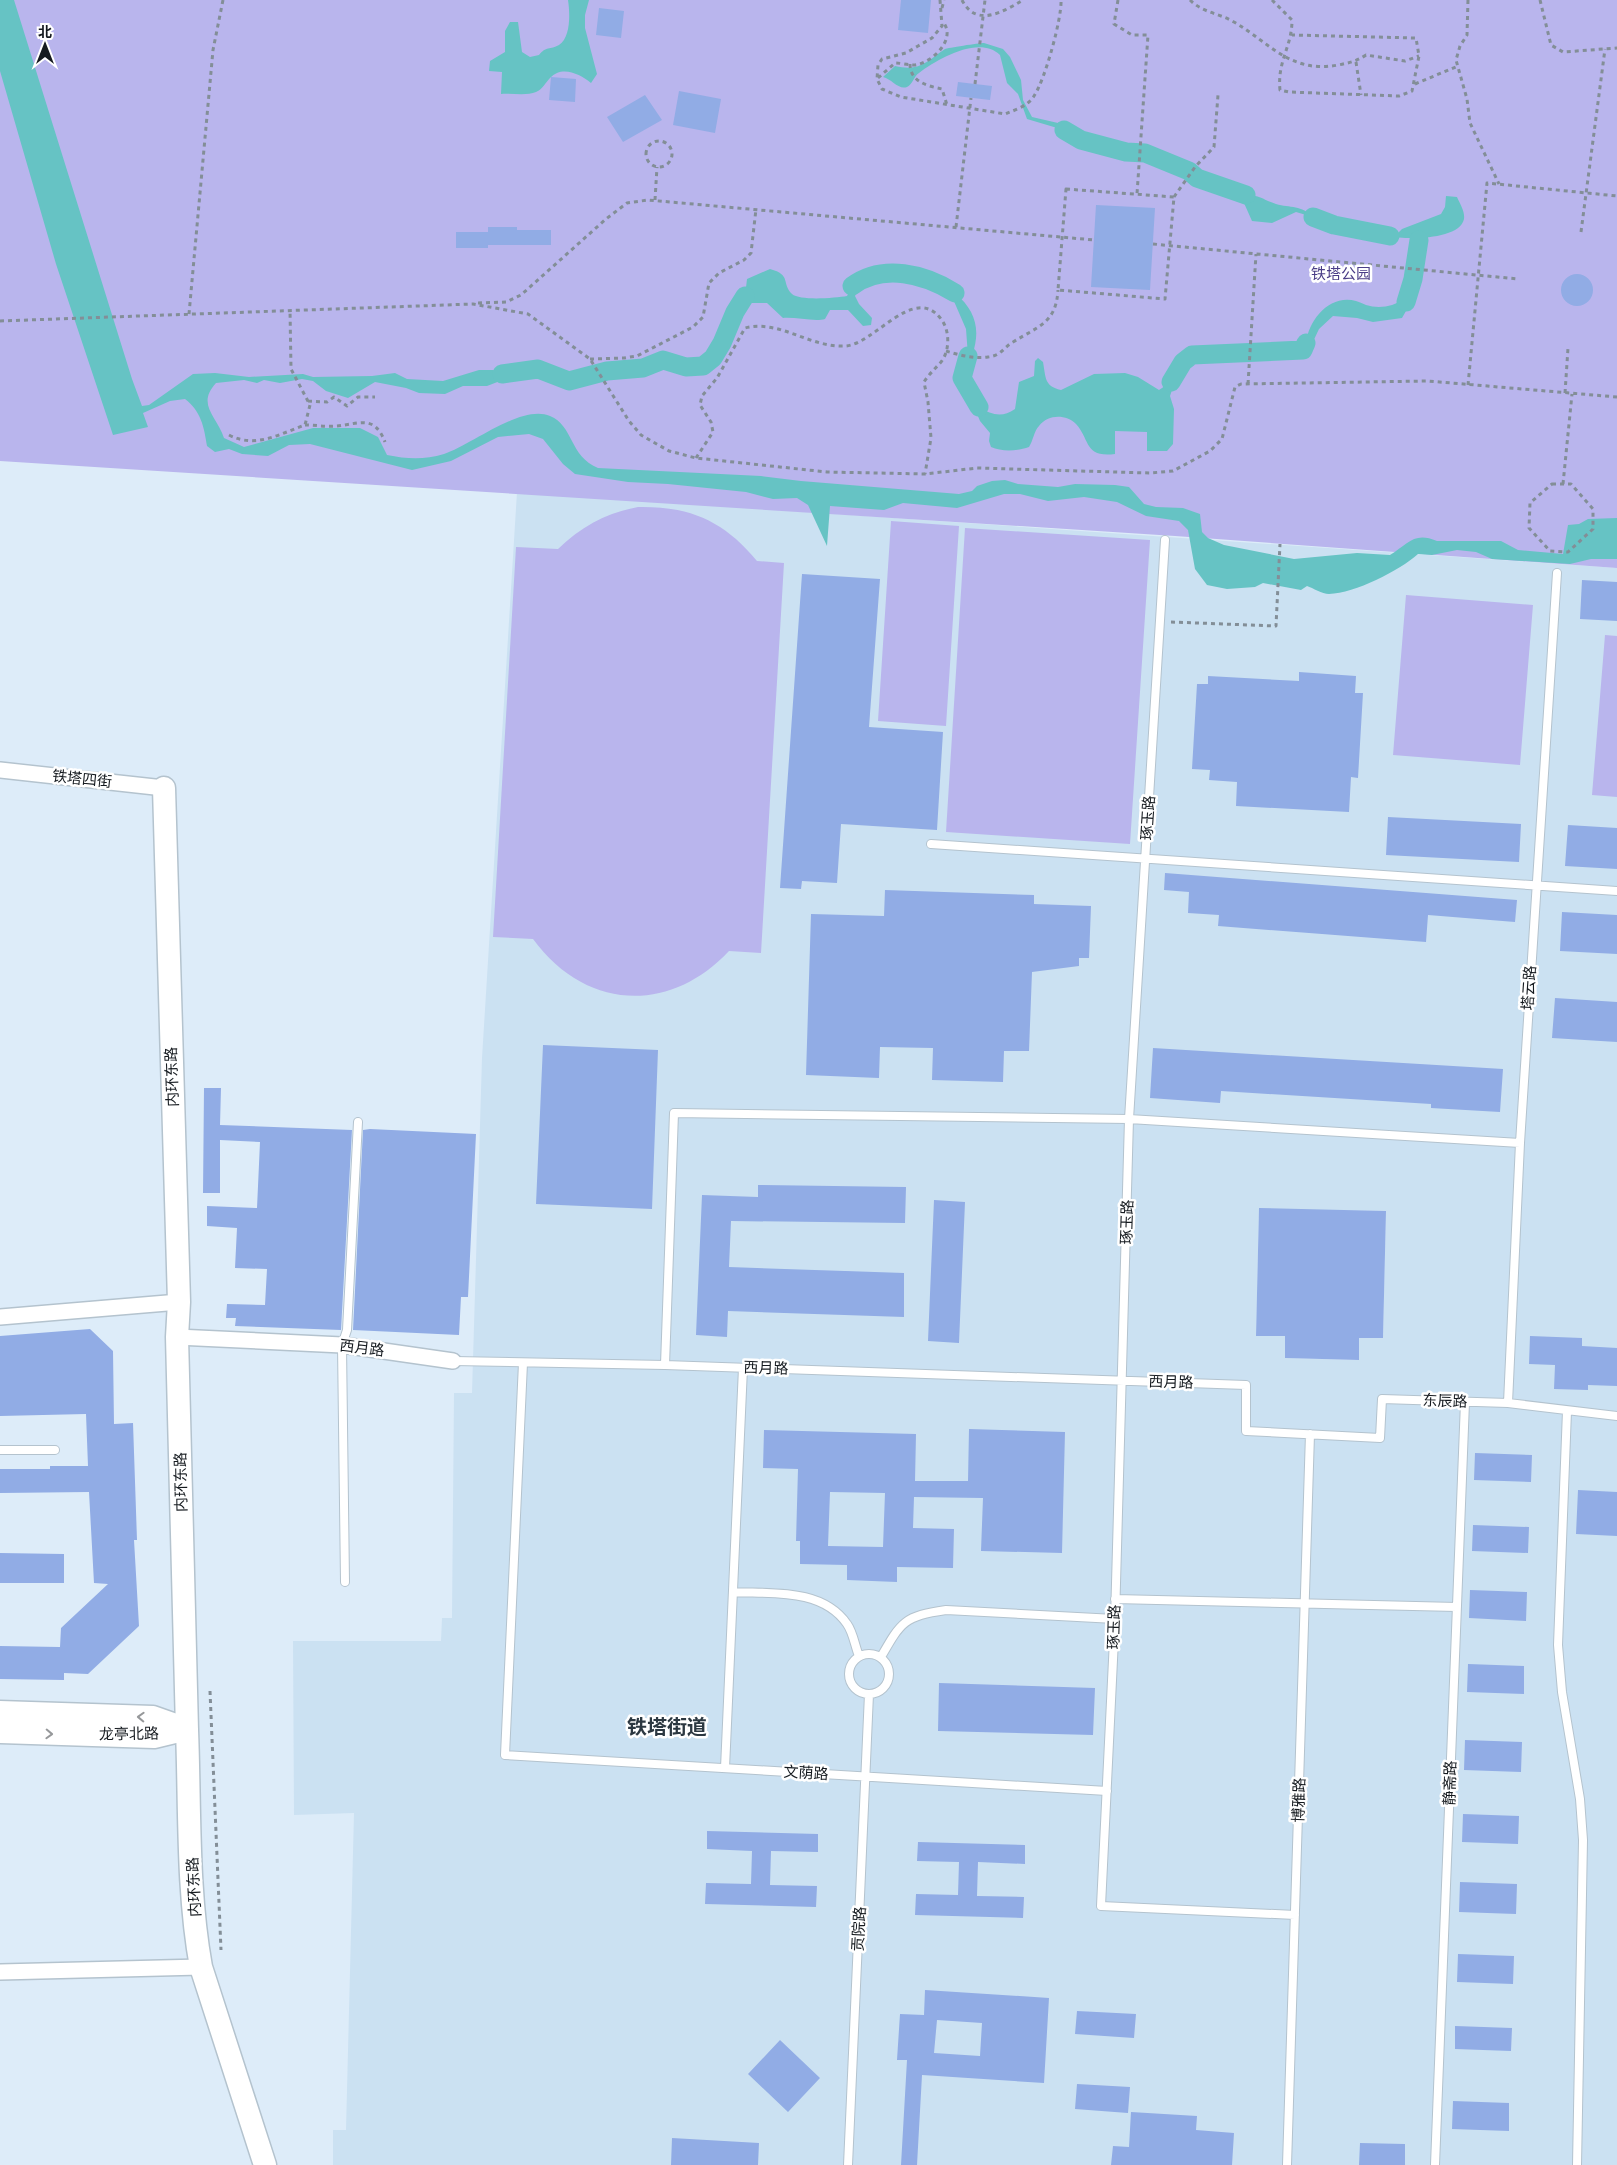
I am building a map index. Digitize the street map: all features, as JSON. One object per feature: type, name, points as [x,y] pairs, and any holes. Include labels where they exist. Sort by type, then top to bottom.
[{"type":"street","name":"铁塔四街","points":[[0,770],[164,788]]},
{"type":"street","name":"内环东路","points":[[164,788],[179,1302],[177,1337],[192,1875],[200,1967],[265,2165]]},
{"type":"street","points":[[0,1317],[179,1302]]},
{"type":"street","name":"西月路","points":[[177,1337],[342,1345],[453,1361]]},
{"type":"street","name":"龙亭北路","points":[[0,1712],[153,1717],[187,1729]]},
{"type":"street","name":"龙亭北路","points":[[0,1732],[154,1737],[187,1729]]},
{"type":"street","points":[[0,1972],[200,1967]]},
{"type":"lane","name":"琢玉路","points":[[1165,540],[1130,1120],[1115,1619],[1101,1906],[1295,1915]]},
{"type":"lane","name":"塔云路","points":[[1508,1402],[1520,1143],[1557,573]]},
{"type":"lane","points":[[931,844],[1617,891]]},
{"type":"lane","points":[[665,1365],[674,1113],[1130,1120],[1520,1143]]},
{"type":"lane","points":[[345,1582],[342,1345],[347,1330],[358,1122]]},
{"type":"lane","name":"西月路","points":[[453,1361],[665,1365],[1246,1385],[1246,1431],[1310,1434]]},
{"type":"lane","name":"文荫路","points":[[523,1363],[505,1755],[1107,1791]]},
{"type":"lane","points":[[725,1768],[743,1368]]},
{"type":"lane","name":"东辰路","points":[[1310,1434],[1380,1438],[1382,1399],[1508,1402],[1566,1411],[1617,1416]]},
{"type":"lane","name":"静斋路","points":[[1435,2165],[1466,1402]]},
{"type":"lane","points":[[1566,1411],[1558,1645],[1562,1692],[1576,1768],[1583,1840],[1577,2165]]},
{"type":"lane","name":"博雅路","points":[[1287,2165],[1310,1434]]},
{"type":"lane","points":[[0,1450],[55,1450]]},
{"type":"lane","points":[[733,1592],[789,1595],[816,1600],[834,1608],[848,1625],[859,1656]]},
{"type":"lane","points":[[1115,1598],[1457,1607]]},
{"type":"lane","points":[[881,1657],[896,1630],[906,1620],[921,1614],[946,1610],[1115,1619]]},
{"type":"lane","points":[[874,1654],[881,1657],[889,1669],[888,1682],[880,1691],[869,1694],[859,1692],[850,1682],[849,1668],[859,1656],[874,1654]]},
{"type":"lane","name":"贡院路","points":[[848,2165],[869,1694]]},
{"type":"path","points":[[189,314],[213,50],[223,0]]},
{"type":"path","points":[[942,0],[942,26],[932,38],[906,53],[882,59],[878,65],[877,79],[882,89],[901,97],[970,107],[989,113],[1005,114],[1021,107],[1034,97],[1042,78],[1060,20],[1061,0]]},
{"type":"path","points":[[962,0],[966,10],[972,14],[984,15],[1004,11],[1023,0]]},
{"type":"path","points":[[975,84],[985,0]]},
{"type":"path","points":[[1118,0],[1114,24],[1132,35],[1148,35],[1137,194]]},
{"type":"path","points":[[1190,0],[1199,9],[1233,21],[1284,56],[1308,67],[1356,62],[1366,55],[1405,60],[1419,56]]},
{"type":"path","points":[[1272,0],[1292,20],[1292,34],[1278,72],[1280,90],[1289,92],[1398,96],[1412,90],[1419,56],[1416,38],[1292,34]]},
{"type":"path","points":[[1468,0],[1468,35],[1460,46],[1456,60],[1468,99],[1470,123],[1500,184]]},
{"type":"path","points":[[1540,0],[1551,45],[1564,52],[1617,48]]},
{"type":"path","points":[[877,79],[895,63],[910,64],[924,62],[939,52],[947,37],[945,26],[942,22]]},
{"type":"path","points":[[1581,232],[1605,49]]},
{"type":"path","points":[[1356,62],[1361,95]]},
{"type":"path","points":[[910,64],[910,70],[918,80],[942,89],[946,95],[947,105]]},
{"type":"path","points":[[1414,84],[1458,66]]},
{"type":"path","points":[[1058,290],[1165,299],[1174,197],[1195,167],[1214,147],[1218,96]]},
{"type":"path","points":[[956,227],[971,98]]},
{"type":"path","points":[[663,141],[670,147],[672,156],[669,164],[657,167],[650,163],[646,152],[654,142],[663,141]]},
{"type":"path","points":[[655,200],[657,167]]},
{"type":"path","points":[[1468,385],[1488,183],[1617,196]]},
{"type":"path","points":[[946,351],[963,356],[990,357],[1005,350],[1011,343],[1046,324],[1057,302],[1060,237],[1066,189],[1174,197]]},
{"type":"path","points":[[0,321],[506,302],[521,296],[606,219],[627,203],[655,200],[1094,240]]},
{"type":"path","points":[[590,359],[637,356],[693,327],[703,317],[709,283],[719,272],[744,260],[751,253],[756,209]]},
{"type":"path","points":[[1153,244],[1518,279]]},
{"type":"path","points":[[1248,384],[1256,254]]},
{"type":"path","points":[[473,304],[528,314],[590,359],[604,384],[641,436],[669,451],[696,458],[827,472],[925,474],[977,468],[1121,472],[1173,471],[1210,451],[1222,440],[1235,387],[1248,384],[1428,381],[1617,397]]},
{"type":"path","points":[[696,458],[713,432],[711,422],[700,404],[702,396],[717,378],[746,328],[759,324],[768,325],[811,342],[846,346],[864,340],[905,310],[917,308],[930,311],[941,318],[947,329],[948,345],[942,361],[929,372],[924,382],[931,438],[925,474]]},
{"type":"path","points":[[290,310],[291,369],[310,405],[305,425]]},
{"type":"path","points":[[1565,393],[1568,348]]},
{"type":"path","points":[[1564,484],[1572,394]]},
{"type":"path","points":[[308,401],[327,402],[334,397],[347,406],[358,397],[375,397]]},
{"type":"path","points":[[229,435],[242,441],[259,442],[305,425],[337,426],[365,421],[374,426],[385,442]]},
{"type":"path","points":[[1552,484],[1564,484],[1571,484],[1593,509],[1593,529],[1568,552],[1550,551],[1529,528],[1530,503],[1552,484]]},
{"type":"path","points":[[1160,622],[1276,626],[1280,544]]},
{"type":"path","points":[[210,1691],[221,1955]]},
{"type":"shaded area","points":[[0,0],[14,0],[142,406],[149,405],[193,374],[215,373],[249,377],[303,374],[313,377],[372,376],[395,373],[407,379],[443,381],[479,370],[493,370],[502,374],[500,381],[487,386],[463,386],[445,394],[419,393],[406,388],[375,382],[348,398],[326,391],[313,381],[302,379],[280,383],[264,380],[257,383],[244,380],[216,383],[210,391],[208,398],[210,411],[224,438],[244,447],[313,428],[360,428],[378,437],[387,455],[422,458],[444,454],[511,420],[538,414],[550,416],[558,421],[564,427],[576,449],[589,463],[598,468],[761,476],[959,494],[972,491],[977,486],[992,481],[1005,480],[1018,484],[1058,487],[1075,484],[1115,485],[1129,487],[1144,504],[1156,507],[1183,508],[1200,514],[1202,532],[1208,538],[1224,545],[1294,559],[1357,553],[1390,555],[1412,540],[1422,537],[1437,541],[1501,541],[1518,550],[1563,554],[1568,525],[1579,524],[1588,519],[1617,518],[1617,559],[1591,559],[1570,564],[1492,559],[1476,552],[1457,550],[1432,555],[1418,554],[1410,561],[1376,580],[1340,593],[1326,594],[1307,586],[1301,590],[1263,583],[1255,587],[1227,589],[1207,585],[1195,569],[1188,530],[1179,521],[1146,516],[1117,502],[1084,497],[1048,501],[1020,494],[1004,494],[957,508],[903,503],[884,510],[830,506],[827,546],[808,505],[797,498],[773,499],[746,492],[628,482],[575,474],[563,464],[543,439],[529,434],[498,437],[451,461],[412,470],[310,444],[289,445],[268,456],[242,454],[229,449],[215,452],[207,446],[203,426],[198,414],[185,399],[170,401],[143,413],[148,427],[113,435],[56,264],[0,71]]},
{"type":"shaded area","points":[[568,0],[589,0],[585,15],[585,28],[597,74],[591,83],[576,74],[565,71],[555,74],[536,92],[501,94],[502,72],[489,71],[490,61],[505,52],[505,31],[510,22],[518,22],[522,52],[530,57],[539,55],[546,49],[559,45],[566,36],[569,18]]},
{"type":"shaded area","points":[[984,43],[1003,49],[1010,57],[1021,80],[1023,100],[1032,117],[1058,123],[1064,130],[1027,119],[1018,94],[1007,83],[1000,55],[991,49],[981,47],[970,48],[947,56],[919,73],[911,84],[904,88],[883,77],[895,66],[911,68],[923,64],[945,49]]},
{"type":"shaded area","points":[[1246,195],[1305,210],[1313,217],[1296,212],[1272,223],[1252,221],[1244,203]]},
{"type":"shaded area","points":[[1446,196],[1457,197],[1463,210],[1464,219],[1460,226],[1453,231],[1443,235],[1419,238],[1390,236],[1397,234],[1402,229],[1441,214],[1445,207]]},
{"type":"shaded area","points":[[770,269],[777,271],[784,277],[792,294],[802,298],[847,296],[852,286],[858,288],[855,296],[859,304],[872,318],[871,325],[863,326],[848,310],[830,310],[825,319],[811,320],[783,318],[767,303],[749,303],[745,296],[747,279]]},
{"type":"shaded area","points":[[955,293],[968,307],[975,322],[976,338],[972,356],[968,356],[966,329],[953,299]]},
{"type":"shaded area","points":[[1403,299],[1406,302],[1406,311],[1402,318],[1373,322],[1357,318],[1333,316],[1319,329],[1310,348],[1306,343],[1311,325],[1316,317],[1322,310],[1338,301],[1356,301],[1366,305],[1381,307],[1395,304]]},
{"type":"shaded area","points":[[1038,358],[1043,362],[1049,384],[1061,390],[1094,374],[1125,373],[1138,377],[1159,390],[1171,382],[1174,384],[1170,396],[1174,409],[1173,444],[1167,451],[1147,451],[1147,432],[1115,431],[1115,454],[1098,453],[1089,446],[1076,424],[1067,418],[1052,417],[1039,426],[1029,447],[1000,450],[991,447],[989,441],[990,433],[980,421],[975,409],[979,407],[993,414],[1006,414],[1015,409],[1019,382],[1034,376],[1035,361]]},
{"type":"shaded area","points":[[517,492],[1617,568],[1617,2165],[333,2165],[333,2130],[346,2130],[354,1813],[294,1815],[293,1641],[441,1641],[442,1618],[452,1618],[454,1393],[472,1393],[482,1058]],"holes":[[[1259,1209],[1386,1211],[1383,1338],[1359,1338],[1358,1360],[1285,1358],[1285,1336],[1256,1336]]]},
{"type":"green space","name":"铁塔公园","points":[[0,0],[1617,0],[1617,568],[1175,536],[0,461]]},
{"type":"green space","points":[[638,507],[657,507],[690,513],[719,526],[745,547],[757,561],[784,563],[761,953],[729,951],[705,972],[680,986],[654,994],[628,996],[602,991],[577,980],[554,963],[533,939],[493,937],[516,547],[558,549],[585,527],[615,513]]},
{"type":"green space","points":[[891,521],[959,526],[946,726],[878,721]]},
{"type":"green space","points":[[965,528],[1150,540],[1130,844],[946,832]]},
{"type":"green space","points":[[1406,595],[1533,605],[1520,765],[1393,755]]},
{"type":"green space","points":[[1605,635],[1617,636],[1617,797],[1592,795]]},
{"type":"building","points":[[901,0],[931,0],[928,33],[898,30]]},
{"type":"building","points":[[599,8],[624,11],[621,38],[596,35]]},
{"type":"building","points":[[551,77],[576,79],[575,102],[549,100]]},
{"type":"building","points":[[958,82],[992,86],[990,100],[956,96]]},
{"type":"building","points":[[679,91],[721,99],[715,133],[673,125]]},
{"type":"building","points":[[645,95],[662,120],[623,142],[607,117]]},
{"type":"building","points":[[1096,205],[1155,208],[1150,290],[1091,287]]},
{"type":"building","points":[[488,227],[517,227],[517,230],[551,230],[551,245],[488,245],[488,248],[456,248],[456,232],[488,232]]},
{"type":"building","points":[[1577,274],[1588,279],[1593,290],[1588,301],[1577,306],[1566,301],[1561,290],[1566,279]]},
{"type":"building","points":[[802,574],[880,579],[869,727],[943,732],[937,830],[841,824],[837,883],[802,881],[801,889],[780,888]]},
{"type":"building","points":[[1582,580],[1617,582],[1617,621],[1580,619]]},
{"type":"building","points":[[1299,672],[1356,676],[1355,693],[1363,693],[1358,778],[1351,777],[1349,812],[1236,806],[1237,782],[1209,780],[1210,770],[1192,769],[1197,684],[1208,684],[1208,676],[1299,681]]},
{"type":"building","points":[[1388,817],[1521,824],[1519,862],[1386,855]]},
{"type":"building","points":[[1568,825],[1617,828],[1617,869],[1565,866]]},
{"type":"building","points":[[1165,873],[1517,900],[1515,922],[1428,915],[1426,942],[1218,926],[1219,915],[1188,913],[1189,892],[1164,890]]},
{"type":"building","points":[[885,890],[1034,895],[1034,904],[1091,906],[1089,958],[1079,958],[1079,966],[1032,972],[1029,1051],[1004,1051],[1003,1082],[932,1080],[933,1048],[880,1047],[879,1078],[806,1075],[811,914],[884,916]]},
{"type":"building","points":[[1562,912],[1617,915],[1617,954],[1560,951]]},
{"type":"building","points":[[1555,998],[1617,1002],[1617,1042],[1552,1038]]},
{"type":"building","points":[[543,1045],[658,1050],[652,1209],[536,1204]]},
{"type":"building","points":[[1153,1048],[1503,1069],[1500,1112],[1431,1108],[1431,1104],[1221,1091],[1220,1103],[1150,1098]]},
{"type":"building","points":[[204,1088],[221,1088],[220,1125],[352,1130],[341,1330],[235,1326],[236,1318],[226,1318],[227,1304],[265,1305],[267,1269],[235,1268],[237,1228],[207,1226],[207,1206],[257,1208],[260,1142],[220,1140],[220,1193],[203,1193]]},
{"type":"building","points":[[363,1130],[476,1134],[468,1297],[461,1297],[459,1335],[353,1330]]},
{"type":"building","points":[[758,1185],[906,1187],[905,1223],[731,1221],[729,1267],[904,1273],[904,1317],[728,1311],[727,1337],[696,1335],[702,1195],[758,1197]]},
{"type":"building","points":[[934,1200],[965,1202],[959,1343],[928,1341]]},
{"type":"building","points":[[1259,1208],[1386,1211],[1383,1338],[1359,1338],[1359,1360],[1285,1358],[1285,1336],[1256,1336]]},
{"type":"building","points":[[90,1329],[113,1351],[114,1424],[133,1423],[137,1540],[134,1540],[139,1626],[88,1674],[64,1673],[64,1680],[0,1679],[0,1646],[60,1647],[61,1628],[108,1584],[94,1583],[89,1492],[0,1493],[0,1469],[50,1469],[50,1466],[88,1466],[86,1414],[0,1416],[0,1336]]},
{"type":"building","points":[[1530,1336],[1582,1338],[1582,1346],[1617,1348],[1617,1386],[1588,1385],[1588,1390],[1554,1389],[1555,1365],[1529,1364]]},
{"type":"building","points":[[969,1429],[1065,1432],[1062,1553],[981,1551],[983,1498],[914,1497],[913,1528],[954,1529],[953,1568],[897,1567],[897,1582],[847,1580],[847,1565],[800,1564],[800,1541],[796,1541],[798,1469],[763,1468],[764,1430],[916,1434],[915,1481],[968,1481]],"holes":[[[830,1492],[885,1493],[883,1547],[828,1546]]]},
{"type":"building","points":[[1475,1453],[1532,1455],[1531,1482],[1474,1480]]},
{"type":"building","points":[[1578,1490],[1617,1492],[1617,1536],[1576,1534]]},
{"type":"building","points":[[1473,1525],[1529,1527],[1528,1553],[1472,1551]]},
{"type":"building","points":[[0,1553],[64,1554],[64,1583],[0,1583]]},
{"type":"building","points":[[1470,1590],[1527,1592],[1526,1621],[1469,1618]]},
{"type":"building","points":[[1468,1664],[1524,1666],[1524,1694],[1467,1692]]},
{"type":"building","points":[[939,1683],[1095,1688],[1093,1735],[938,1731]]},
{"type":"building","points":[[1465,1740],[1522,1742],[1521,1772],[1464,1770]]},
{"type":"building","points":[[1463,1814],[1519,1816],[1518,1844],[1462,1842]]},
{"type":"building","points":[[707,1831],[818,1834],[818,1852],[771,1851],[770,1885],[817,1886],[816,1907],[705,1904],[706,1883],[751,1884],[752,1851],[707,1849]]},
{"type":"building","points":[[918,1842],[1025,1845],[1025,1864],[978,1862],[977,1896],[1024,1897],[1023,1918],[915,1915],[916,1894],[958,1895],[959,1862],[917,1861]]},
{"type":"building","points":[[1460,1882],[1517,1884],[1516,1914],[1459,1912]]},
{"type":"building","points":[[1458,1954],[1514,1956],[1513,1984],[1457,1982]]},
{"type":"building","points":[[925,1990],[1049,1998],[1044,2083],[922,2075],[917,2165],[901,2165],[907,2060],[897,2060],[900,2014],[924,2015]],"holes":[[[937,2020],[982,2023],[980,2056],[934,2053]]]},
{"type":"building","points":[[1077,2011],[1136,2014],[1134,2038],[1075,2034]]},
{"type":"building","points":[[1455,2026],[1512,2028],[1511,2051],[1455,2049]]},
{"type":"building","points":[[780,2040],[820,2078],[788,2112],[748,2074]]},
{"type":"building","points":[[1077,2084],[1130,2087],[1128,2113],[1075,2109]]},
{"type":"building","points":[[1453,2101],[1509,2103],[1509,2131],[1452,2129]]},
{"type":"building","points":[[1131,2112],[1197,2116],[1196,2130],[1234,2133],[1232,2165],[1111,2165],[1113,2146],[1129,2147]]},
{"type":"building","points":[[672,2138],[759,2143],[758,2165],[671,2165]]},
{"type":"building","points":[[1360,2143],[1405,2144],[1405,2165],[1359,2165]]},
{"type":"waterway","points":[[1064,130],[1081,140],[1126,152],[1145,153],[1189,171],[1197,178],[1246,195]]},
{"type":"waterway","points":[[1313,217],[1334,225],[1390,236]]},
{"type":"waterway","points":[[1406,302],[1413,279],[1419,240]]},
{"type":"waterway","points":[[852,286],[864,279],[890,273],[917,276],[955,293]]},
{"type":"waterway","points":[[502,374],[538,369],[569,381],[607,371],[643,368],[663,360],[686,367],[703,366],[713,358],[722,343],[735,312],[745,296]]},
{"type":"waterway","points":[[1171,382],[1183,362],[1192,355],[1303,350],[1306,343]]},
{"type":"waterway","points":[[968,356],[962,378],[979,407]]},
{"type":"district","name":"铁塔街道","points":[[667,1727]]}]
